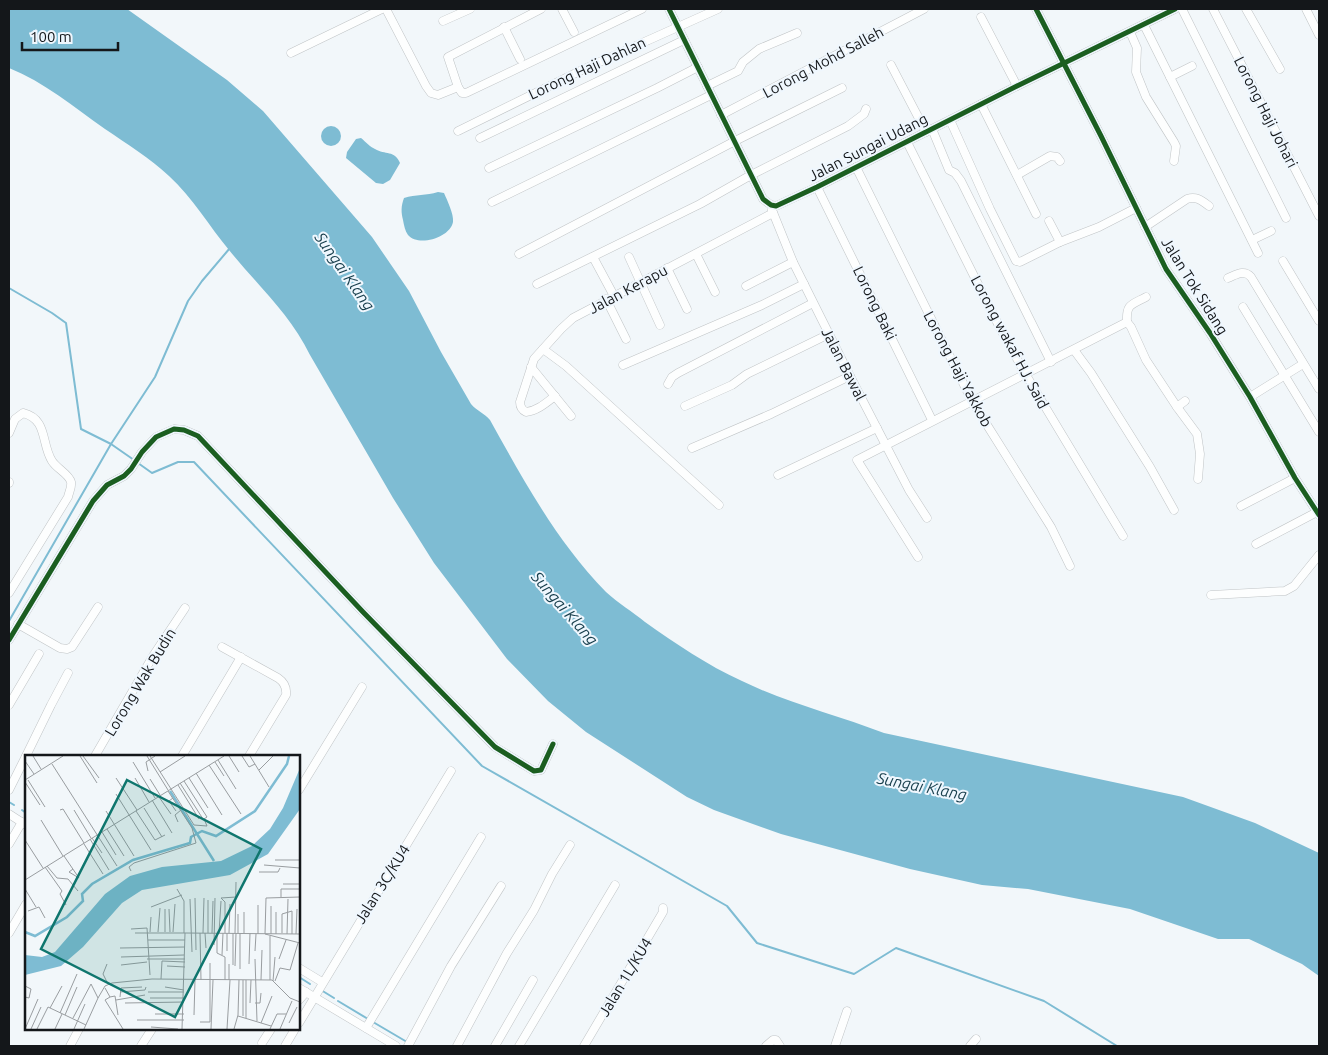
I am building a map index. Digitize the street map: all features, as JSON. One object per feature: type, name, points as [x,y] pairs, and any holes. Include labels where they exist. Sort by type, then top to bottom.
[{"type":"street","points":[[290,53],[384,9],[431,93],[438,95],[458,87]]},
{"type":"street","points":[[443,21],[470,9]]},
{"type":"street","points":[[541,9],[448,57],[458,87],[462,93],[466,93],[642,9]]},
{"type":"street","points":[[562,9],[574,32]]},
{"type":"street","points":[[669,9],[763,199],[772,209]]},
{"type":"street","name":"Lorong Haji Dahlan","points":[[458,131],[533,93],[718,9]]},
{"type":"street","name":"Lorong Mohd Salleh","points":[[721,114],[924,9]]},
{"type":"street","name":"Jalan Tok Sidang","points":[[1036,9],[1166,269],[1250,396],[1295,478],[1318,514]]},
{"type":"street","name":"Jalan Sungai Udang","points":[[772,209],[1175,9]]},
{"type":"street","points":[[1182,9],[1286,218]]},
{"type":"street","name":"Lorong Haji Johari","points":[[1213,9],[1319,216]]},
{"type":"street","points":[[1246,9],[1280,68]]},
{"type":"street","points":[[1306,9],[1319,35]]},
{"type":"street","points":[[981,17],[1017,86]]},
{"type":"street","points":[[1144,24],[1258,253]]},
{"type":"street","points":[[504,27],[520,59]]},
{"type":"street","points":[[1130,32],[1137,48],[1136,72],[1146,97],[1174,142],[1174,160]]},
{"type":"street","points":[[707,86],[738,71],[743,62],[759,49],[798,33]]},
{"type":"street","points":[[480,138],[684,40]]},
{"type":"street","points":[[891,65],[949,170],[958,177],[1051,362]]},
{"type":"street","points":[[489,168],[657,88],[698,66]]},
{"type":"street","points":[[1170,76],[1192,66]]},
{"type":"street","points":[[519,254],[734,141],[842,88]]},
{"type":"street","points":[[492,202],[711,94]]},
{"type":"street","points":[[982,104],[1036,214]]},
{"type":"street","points":[[538,284],[700,204],[751,175],[848,126],[864,114],[866,109]]},
{"type":"street","points":[[950,120],[1015,259]]},
{"type":"street","name":"Lorong wakaf HJ. Said","points":[[907,142],[1000,328],[1026,375],[1123,536]]},
{"type":"street","points":[[1017,175],[1050,156],[1057,157],[1060,161]]},
{"type":"street","name":"Lorong Haji Yakkob","points":[[856,168],[972,401],[1051,527],[1070,566]]},
{"type":"street","name":"Lorong Baki","points":[[817,187],[932,420]]},
{"type":"street","points":[[1145,227],[1187,199],[1194,197],[1202,200],[1209,206]]},
{"type":"street","points":[[1001,260],[1008,258],[1020,262],[1060,242],[1100,227],[1136,208]]},
{"type":"street","name":"Jalan Kerapu","points":[[555,396],[535,410],[526,412],[522,410],[520,402],[534,359],[560,329],[574,318],[696,254],[772,209]]},
{"type":"street","name":"Jalan Bawal","points":[[772,209],[813,303],[909,490],[928,518]]},
{"type":"street","points":[[1049,221],[1060,242]]},
{"type":"street","points":[[1252,240],[1271,231]]},
{"type":"street","points":[[696,254],[715,292]]},
{"type":"street","points":[[593,257],[626,339]]},
{"type":"street","points":[[629,257],[660,325]]},
{"type":"street","points":[[746,286],[794,262]]},
{"type":"street","points":[[1283,262],[1319,322]]},
{"type":"street","points":[[667,268],[687,309]]},
{"type":"street","points":[[1228,278],[1242,272],[1248,274],[1319,389]]},
{"type":"street","points":[[623,365],[762,305],[804,284]]},
{"type":"street","points":[[1146,296],[1129,306],[1126,311],[1127,322],[1146,360],[1197,434],[1200,454],[1198,479]]},
{"type":"street","points":[[668,384],[678,373],[813,303]]},
{"type":"street","points":[[1243,308],[1319,432]]},
{"type":"street","points":[[918,557],[857,460],[1127,322]]},
{"type":"street","points":[[685,406],[732,385],[747,374],[829,334]]},
{"type":"street","points":[[545,346],[719,506]]},
{"type":"street","points":[[1074,350],[1091,373],[1150,467],[1174,510]]},
{"type":"street","points":[[1250,396],[1303,364]]},
{"type":"street","points":[[531,367],[571,416]]},
{"type":"street","points":[[692,448],[771,414],[850,376]]},
{"type":"street","points":[[1177,407],[1185,402]]},
{"type":"street","points":[[9,433],[15,419],[23,413],[32,415],[41,426],[53,462],[70,479],[72,485],[68,497],[9,593]]},
{"type":"street","points":[[778,476],[877,428]]},
{"type":"street","points":[[9,640],[93,501],[106,485],[124,476],[156,437],[174,430],[184,430],[198,436],[363,612],[495,747],[523,765],[538,771],[541,770],[552,744]]},
{"type":"street","points":[[1242,506],[1295,478]]},
{"type":"street","points":[[1256,544],[1318,514]]},
{"type":"street","points":[[1211,595],[1285,591],[1294,586],[1319,555]]},
{"type":"street","points":[[18,624],[60,648],[67,649],[72,647],[98,607]]},
{"type":"street","name":"Lorong Wak Budin","points":[[96,755],[153,656],[185,608]]},
{"type":"street","points":[[222,647],[283,681],[287,690],[250,755]]},
{"type":"street","points":[[9,706],[40,654]]},
{"type":"street","points":[[183,755],[241,657]]},
{"type":"street","points":[[26,755],[50,705],[68,673]]},
{"type":"street","points":[[300,788],[362,687]]},
{"type":"street","points":[[9,790],[25,758]]},
{"type":"street","name":"Jalan 3C/KU4","points":[[300,1021],[322,982],[451,772]]},
{"type":"street","points":[[9,814],[24,823],[9,844]]},
{"type":"street","points":[[366,1028],[481,837]]},
{"type":"street","points":[[457,1046],[507,953],[534,910],[552,874],[570,845]]},
{"type":"street","points":[[519,1046],[615,884]]},
{"type":"street","points":[[408,1046],[451,966],[501,886]]},
{"type":"street","points":[[9,933],[25,906]]},
{"type":"street","name":"Jalan 1L/KU4","points":[[584,1046],[664,908]]},
{"type":"street","points":[[300,969],[322,982]]},
{"type":"street","points":[[495,1046],[533,980]]},
{"type":"street","points":[[302,990],[396,1046]]},
{"type":"street","points":[[835,1046],[847,1011]]},
{"type":"street","points":[[70,1046],[79,1030]]},
{"type":"street","points":[[141,1046],[151,1030]]},
{"type":"street","points":[[262,1042],[270,1030]]},
{"type":"street","points":[[285,1046],[294,1030]]},
{"type":"street","points":[[970,1046],[976,1039]]},
{"type":"street","points":[[766,1046],[773,1040],[780,1046]]},
{"type":"water","name":"Sungai Klang","points":[[9,9],[127,9],[227,80],[263,111],[372,237],[409,291],[471,404],[490,420],[542,510],[572,553],[588,573],[615,600],[680,646],[716,668],[759,689],[794,702],[884,733],[1183,797],[1255,823],[1319,853],[1319,976],[1302,964],[1249,939],[1218,939],[1130,909],[1028,889],[982,885],[910,869],[781,834],[714,810],[687,797],[586,732],[548,701],[507,659],[434,563],[393,498],[293,326],[229,250],[186,193],[162,169],[138,151],[47,88],[9,68]]},
{"type":"water","points":[[331,126],[338,129],[341,136],[338,143],[331,146],[324,143],[321,136],[324,129]]},
{"type":"water","points":[[361,138],[373,148],[393,154],[398,159],[400,163],[390,180],[383,184],[376,183],[346,158],[347,152],[356,139]]},
{"type":"water","points":[[438,192],[444,193],[450,207],[453,219],[451,228],[433,239],[413,239],[405,230],[402,214],[404,198]]},
{"type":"waterway","points":[[9,621],[111,444],[155,377],[188,301],[230,248]]},
{"type":"waterway","points":[[9,288],[66,323],[81,429],[111,444],[134,460]]},
{"type":"waterway","points":[[138,463],[152,473],[178,462],[194,462],[482,766],[727,906],[757,943],[854,974],[896,948],[1044,1001],[1117,1046]]},
{"type":"waterway","points":[[9,802],[14,805]]},
{"type":"waterway","points":[[300,978],[310,984]]},
{"type":"waterway","points":[[321,990],[334,998]]},
{"type":"waterway","points":[[338,1001],[368,1019]]},
{"type":"waterway","points":[[373,1022],[407,1042]]},
{"type":"cycle path","points":[[669,9],[763,199],[776,206],[1175,9]]},
{"type":"cycle path","points":[[1036,9],[1166,269],[1210,333],[1250,397],[1295,478],[1319,515]]},
{"type":"cycle path","points":[[9,640],[93,501],[107,485],[124,476],[131,469],[142,452],[156,437],[174,429],[184,430],[198,436],[363,612],[495,747],[534,771],[541,770],[553,744]]}]
